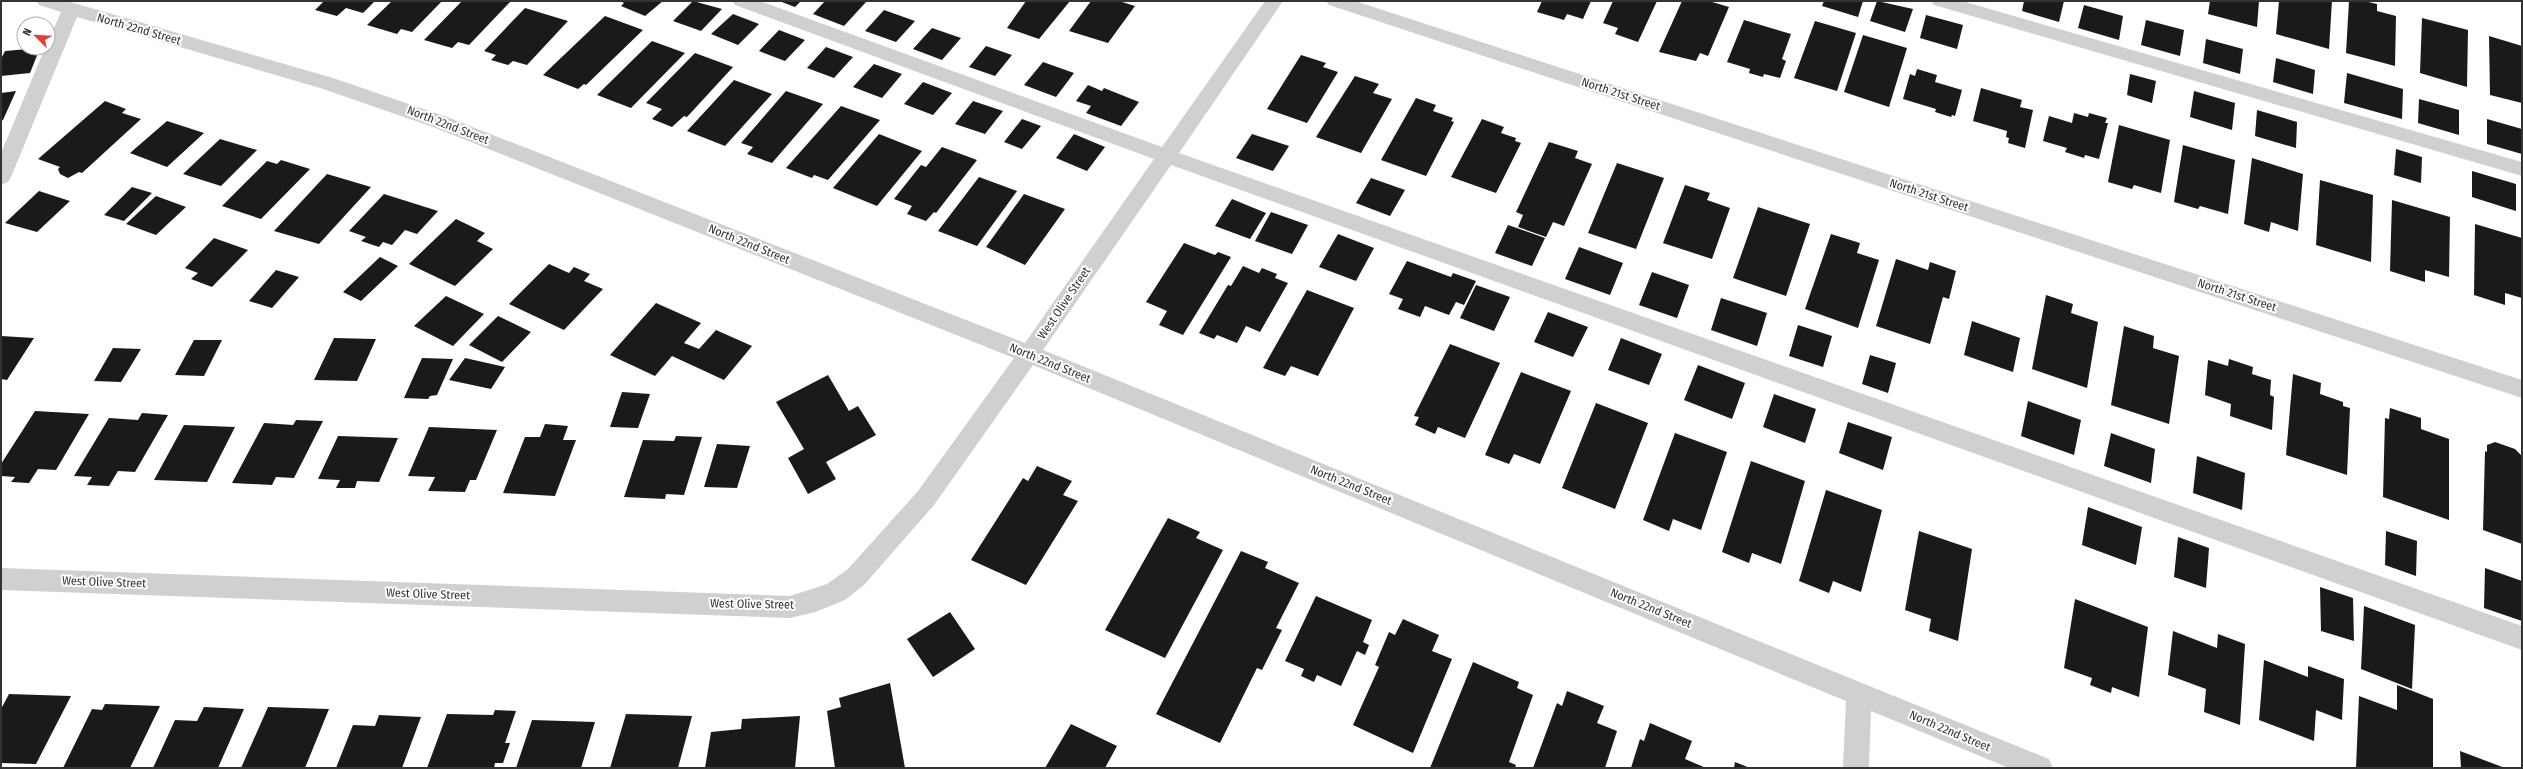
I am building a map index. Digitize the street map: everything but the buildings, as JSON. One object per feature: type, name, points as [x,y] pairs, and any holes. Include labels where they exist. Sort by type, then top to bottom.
[{"type":"street","name":"North 22nd Street","points":[[45,1],[326,82],[433,119],[1029,354],[1859,692],[2040,768]]},
{"type":"street","points":[[741,1],[1165,156],[2522,638]]},
{"type":"street","name":"West Olive Street","points":[[1,579],[790,607],[815,601],[836,592],[856,577],[926,498],[1029,354],[1274,1]]},
{"type":"street","name":"North 21st Street","points":[[1335,1],[2522,389]]},
{"type":"street","points":[[1940,1],[2522,169]]},
{"type":"street","points":[[1,177],[71,9]]},
{"type":"street","points":[[1856,768],[1859,692]]}]
